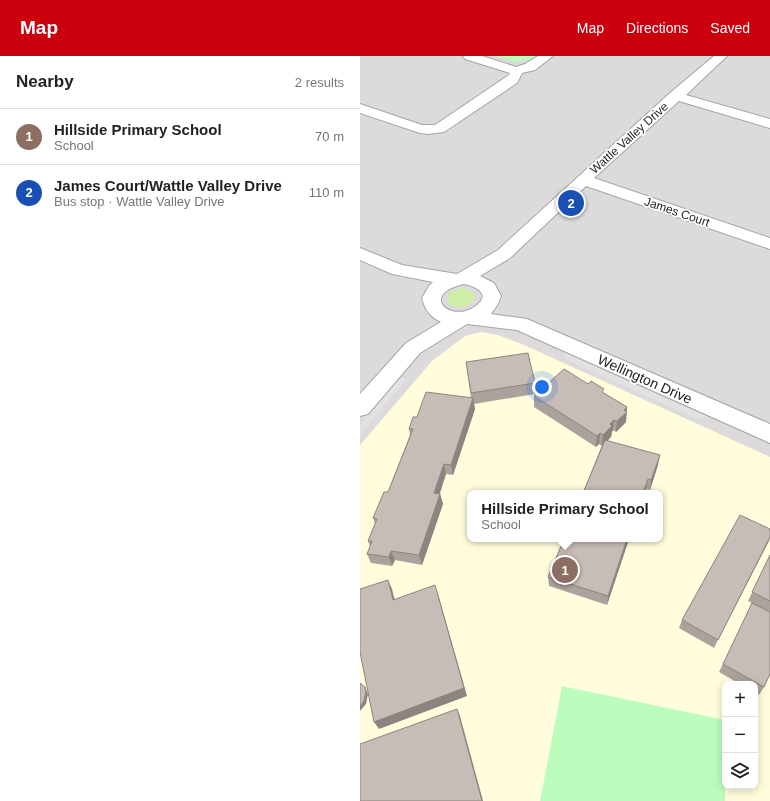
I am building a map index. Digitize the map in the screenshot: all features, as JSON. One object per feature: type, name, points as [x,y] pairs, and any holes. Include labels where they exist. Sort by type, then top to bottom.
[{"type":"street","points":[[469,56],[516,71],[530,67],[548,56]]},
{"type":"street","name":"Wattle Valley Drive","points":[[458,279],[504,254],[720,56]]},
{"type":"street","points":[[360,108],[420,129],[439,129],[512,80],[516,75],[516,71]]},
{"type":"street","points":[[675,96],[770,124]]},
{"type":"street","name":"James Court","points":[[584,180],[770,244]]},
{"type":"street","points":[[360,254],[398,270],[480,282],[487,286],[491,293],[491,301],[483,311],[464,318],[413,348],[360,408]]},
{"type":"street","name":"Wattle Valley Drive","points":[[491,293],[504,254]]},
{"type":"street","points":[[398,270],[443,316],[464,318]]},
{"type":"street","points":[[413,348],[431,304],[432,294],[436,288],[458,279]]},
{"type":"street","name":"Wellington Drive","points":[[491,293],[520,324]]},
{"type":"street","name":"Wellington Drive","points":[[464,318],[520,324],[770,434]]},
{"type":"shaded area","points":[[360,56],[770,56],[770,801],[360,801]]},
{"type":"shaded area","points":[[481,332],[498,335],[522,344],[770,457],[770,801],[360,801],[360,445],[432,361],[465,336]]},
{"type":"shaded area","points":[[563,351],[709,417],[697,419],[565,359]]},
{"type":"shaded area","points":[[400,377],[407,379],[360,435],[360,425]]},
{"type":"green space","points":[[495,56],[536,56],[529,61],[524,59],[516,62]]},
{"type":"green space","points":[[463,288],[474,293],[475,299],[473,302],[463,307],[456,307],[449,304],[447,298],[450,292]]},
{"type":"green space","points":[[562,686],[722,719],[722,789],[725,789],[725,801],[540,801]]},
{"type":"building","points":[[528,353],[535,383],[471,393],[466,362]]},
{"type":"building","points":[[564,369],[588,384],[591,381],[604,389],[602,392],[627,407],[624,410],[627,412],[617,421],[614,420],[610,424],[612,426],[603,435],[600,433],[597,436],[534,396]]},
{"type":"building","points":[[426,392],[473,398],[451,465],[444,464],[434,493],[440,494],[419,555],[391,551],[389,557],[367,554],[372,541],[368,541],[377,519],[373,518],[384,492],[388,492],[413,429],[409,429],[413,417],[417,417]]},
{"type":"building","points":[[605,440],[660,455],[651,480],[648,479],[644,490],[584,490]]},
{"type":"building","points":[[740,515],[770,529],[770,537],[718,640],[682,620]]},
{"type":"building","points":[[563,542],[626,542],[608,596],[548,577]]},
{"type":"building","points":[[770,555],[770,601],[752,592]]},
{"type":"building","points":[[388,580],[393,600],[435,585],[464,688],[374,722],[360,652],[360,589]]},
{"type":"building","points":[[752,603],[770,612],[770,674],[764,687],[758,684],[758,681],[753,681],[723,664]]},
{"type":"building","points":[[360,683],[365,687],[366,692],[364,701],[360,706]]},
{"type":"building","points":[[457,709],[482,801],[360,801],[360,744]]},
{"type":"place","name":"James Court/Wattle Valley Drive","points":[[571,203]]},
{"type":"place","name":"Hillside Primary School","points":[[565,570]]}]
